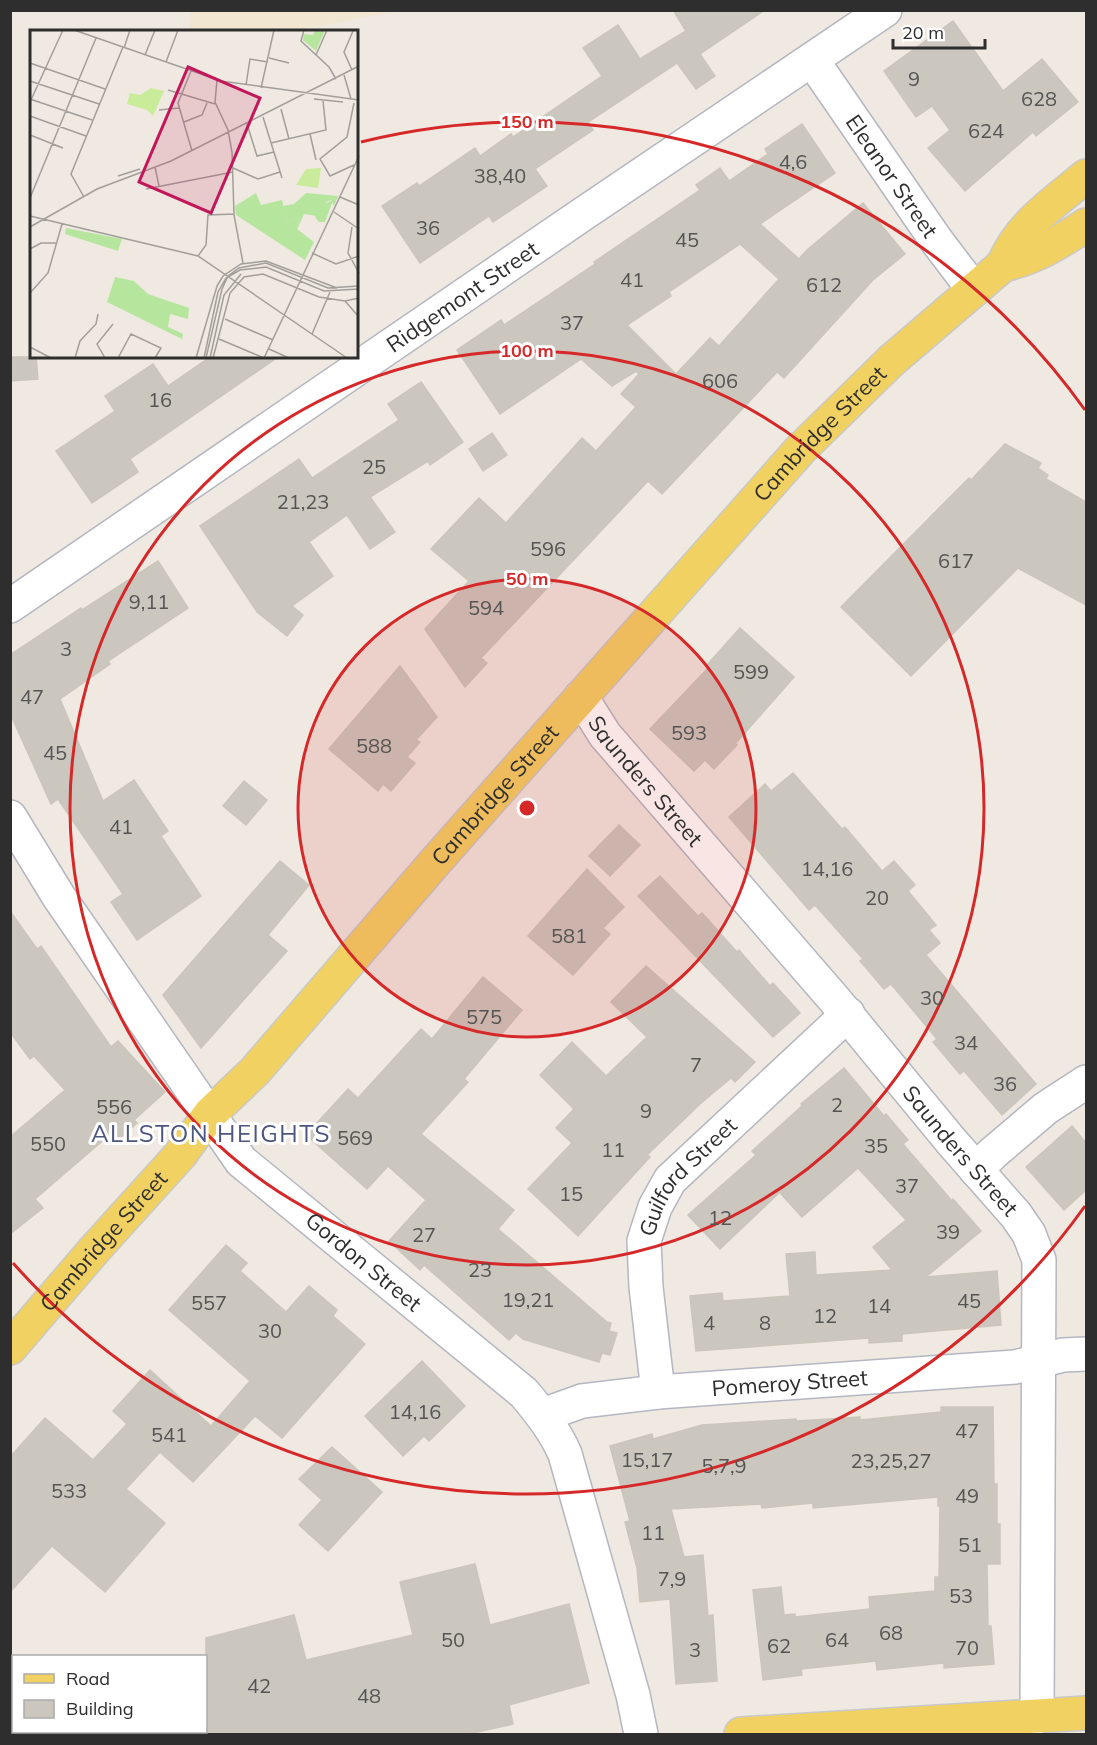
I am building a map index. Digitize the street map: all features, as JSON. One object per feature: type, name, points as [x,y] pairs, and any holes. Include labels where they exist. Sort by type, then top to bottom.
[{"type":"main road","name":"Cambridge Street","points":[[1003,265],[1011,245],[1026,226],[1086,176]]},
{"type":"main road","name":"Cambridge Street","points":[[14,1336],[180,1155],[210,1114],[255,1071],[430,867],[800,450],[891,361],[1003,265],[1026,259],[1049,249],[1086,225]]},
{"type":"main road","points":[[741,1734],[1086,1713]]},
{"type":"street","name":"Ridgemont Street","points":[[10,606],[885,10]]},
{"type":"street","name":"Eleanor Street","points":[[812,60],[936,240],[974,290]]},
{"type":"street","name":"Saunders Street","points":[[581,697],[605,735],[848,1014],[976,1170],[1016,1215],[1029,1234],[1039,1260],[1037,1717]]},
{"type":"street","name":"Gordon Street","points":[[10,817],[58,897],[241,1161],[524,1393],[543,1415],[565,1454],[633,1695],[641,1734]]},
{"type":"street","name":"Guilford Street","points":[[658,1392],[646,1287],[644,1241],[655,1207],[670,1180],[848,1014]]},
{"type":"street","points":[[976,1170],[1046,1108],[1086,1082]]},
{"type":"street","name":"Pomeroy Street","points":[[543,1415],[582,1401],[658,1392],[1016,1366],[1039,1359],[1086,1354]]},
{"type":"shaded area","points":[[191,10],[397,11],[299,30],[189,30]]},
{"type":"building","points":[[673,10],[765,10],[700,54],[715,76],[696,89],[677,63],[588,122],[593,130],[535,169],[547,186],[493,222],[489,216],[420,263],[382,206],[417,183],[419,186],[475,148],[480,156],[511,134],[513,137],[602,76],[583,48],[618,25],[640,59],[686,31]]},
{"type":"building","points":[[953,21],[1003,91],[1042,59],[1078,102],[1036,136],[1033,132],[965,191],[928,148],[950,130],[932,106],[916,117],[884,71]]},
{"type":"building","points":[[802,124],[835,173],[760,224],[799,259],[863,203],[905,254],[873,280],[784,378],[777,372],[662,494],[648,481],[481,658],[487,663],[465,687],[425,629],[469,581],[431,549],[479,498],[506,523],[582,438],[596,451],[636,407],[621,394],[639,374],[636,371],[612,386],[581,359],[500,414],[457,350],[501,320],[504,325],[595,264],[594,262],[700,190],[696,185],[720,168],[729,181],[768,154],[765,149]],"holes":[[[740,244],[779,279],[719,346],[710,338],[676,374],[627,325],[671,296],[669,292]]]},
{"type":"building","points":[[10,357],[36,358],[38,379],[10,381]]},
{"type":"building","points":[[209,358],[277,358],[130,459],[138,472],[92,503],[56,451],[115,411],[105,396],[153,364],[168,386]]},
{"type":"building","points":[[421,382],[463,442],[430,465],[428,461],[370,497],[395,532],[370,549],[347,515],[309,542],[333,576],[292,606],[303,615],[287,636],[257,612],[200,526],[299,459],[312,478],[399,420],[388,404]]},
{"type":"building","points":[[492,433],[507,455],[483,471],[469,449]]},
{"type":"building","points":[[1005,444],[1041,463],[1038,468],[1048,475],[1046,479],[1086,502],[1086,605],[1018,568],[911,676],[841,607]]},
{"type":"building","points":[[158,561],[188,608],[108,661],[110,664],[60,699],[103,801],[134,780],[168,831],[161,836],[201,896],[137,940],[111,902],[123,894],[58,799],[51,804],[10,713],[10,655]]},
{"type":"building","points":[[740,628],[794,677],[714,769],[705,760],[694,771],[650,729],[709,667],[707,665]]},
{"type":"building","points":[[400,666],[437,717],[416,740],[420,742],[407,757],[415,763],[391,791],[383,784],[378,791],[329,749]]},
{"type":"building","points":[[793,773],[842,829],[845,827],[882,871],[894,861],[915,885],[908,891],[936,925],[929,930],[940,943],[926,955],[1036,1084],[1002,1115],[964,1071],[960,1074],[933,1042],[937,1039],[891,984],[884,989],[860,961],[863,959],[815,905],[809,910],[729,817],[765,784],[771,791]]},
{"type":"building","points":[[244,781],[267,800],[246,825],[223,806]]},
{"type":"building","points":[[619,825],[640,845],[610,876],[589,856]]},
{"type":"building","points":[[280,861],[309,885],[268,935],[287,951],[201,1048],[163,995]]},
{"type":"building","points":[[587,869],[624,907],[603,928],[610,934],[573,975],[528,936]]},
{"type":"building","points":[[660,876],[698,916],[702,913],[737,952],[739,950],[770,986],[773,983],[800,1013],[773,1037],[638,896]]},
{"type":"building","points":[[10,911],[37,949],[41,946],[111,1047],[118,1041],[165,1092],[134,1120],[137,1123],[114,1144],[107,1137],[35,1199],[43,1208],[10,1234],[10,1137],[65,1090],[34,1056],[30,1059],[10,1032]]},
{"type":"building","points":[[646,966],[755,1062],[735,1082],[731,1078],[700,1104],[647,1155],[650,1157],[578,1236],[528,1189],[572,1143],[556,1128],[574,1109],[540,1075],[572,1042],[606,1076],[647,1037],[611,1002]]},
{"type":"building","points":[[483,977],[522,1010],[464,1079],[468,1082],[421,1134],[514,1210],[498,1229],[611,1323],[609,1331],[617,1333],[610,1355],[602,1353],[599,1362],[523,1339],[516,1333],[509,1340],[424,1265],[420,1270],[389,1241],[426,1200],[388,1166],[367,1189],[306,1135],[348,1089],[358,1098],[421,1029],[432,1039]]},
{"type":"building","points":[[844,1068],[884,1116],[886,1114],[908,1140],[903,1144],[981,1231],[926,1277],[997,1271],[1001,1325],[902,1334],[902,1341],[869,1343],[869,1338],[696,1351],[690,1296],[722,1293],[723,1301],[790,1296],[786,1254],[815,1252],[816,1275],[892,1270],[873,1247],[906,1220],[858,1168],[802,1217],[781,1194],[781,1191],[720,1249],[688,1215],[756,1155],[752,1151],[802,1106],[801,1104]]},
{"type":"building","points":[[1072,1126],[1086,1143],[1086,1190],[1064,1210],[1026,1167]]},
{"type":"building","points":[[226,1245],[247,1263],[240,1271],[286,1312],[309,1286],[337,1310],[333,1316],[365,1344],[282,1438],[255,1416],[193,1482],[160,1452],[126,1489],[165,1523],[105,1592],[52,1546],[10,1592],[10,1457],[45,1418],[93,1460],[127,1424],[113,1411],[150,1370],[211,1426],[250,1381],[169,1310]]},
{"type":"building","points":[[422,1361],[465,1406],[429,1441],[424,1436],[403,1456],[365,1416]]},
{"type":"building","points":[[941,1407],[993,1407],[994,1484],[997,1484],[997,1524],[1000,1524],[1000,1564],[987,1564],[988,1626],[991,1626],[994,1664],[944,1668],[944,1663],[877,1670],[876,1661],[801,1669],[802,1675],[763,1680],[753,1590],[781,1587],[784,1615],[795,1614],[795,1617],[870,1609],[869,1597],[935,1591],[935,1577],[939,1577],[940,1506],[938,1506],[938,1497],[813,1508],[813,1503],[762,1508],[761,1504],[671,1509],[684,1557],[703,1555],[708,1616],[713,1615],[717,1681],[676,1684],[670,1599],[640,1602],[637,1568],[625,1522],[630,1521],[610,1446],[652,1434],[653,1439],[702,1425],[796,1419],[796,1421],[860,1417],[860,1420],[941,1412]]},
{"type":"building","points":[[332,1447],[382,1492],[328,1551],[299,1525],[322,1500],[299,1479]]},
{"type":"building","points":[[475,1564],[490,1625],[569,1604],[589,1683],[509,1705],[513,1724],[468,1734],[206,1734],[206,1638],[294,1615],[306,1660],[413,1635],[400,1582]]},
{"type":"district","name":"ALLSTON HEIGHTS","points":[[211,1133]]}]
